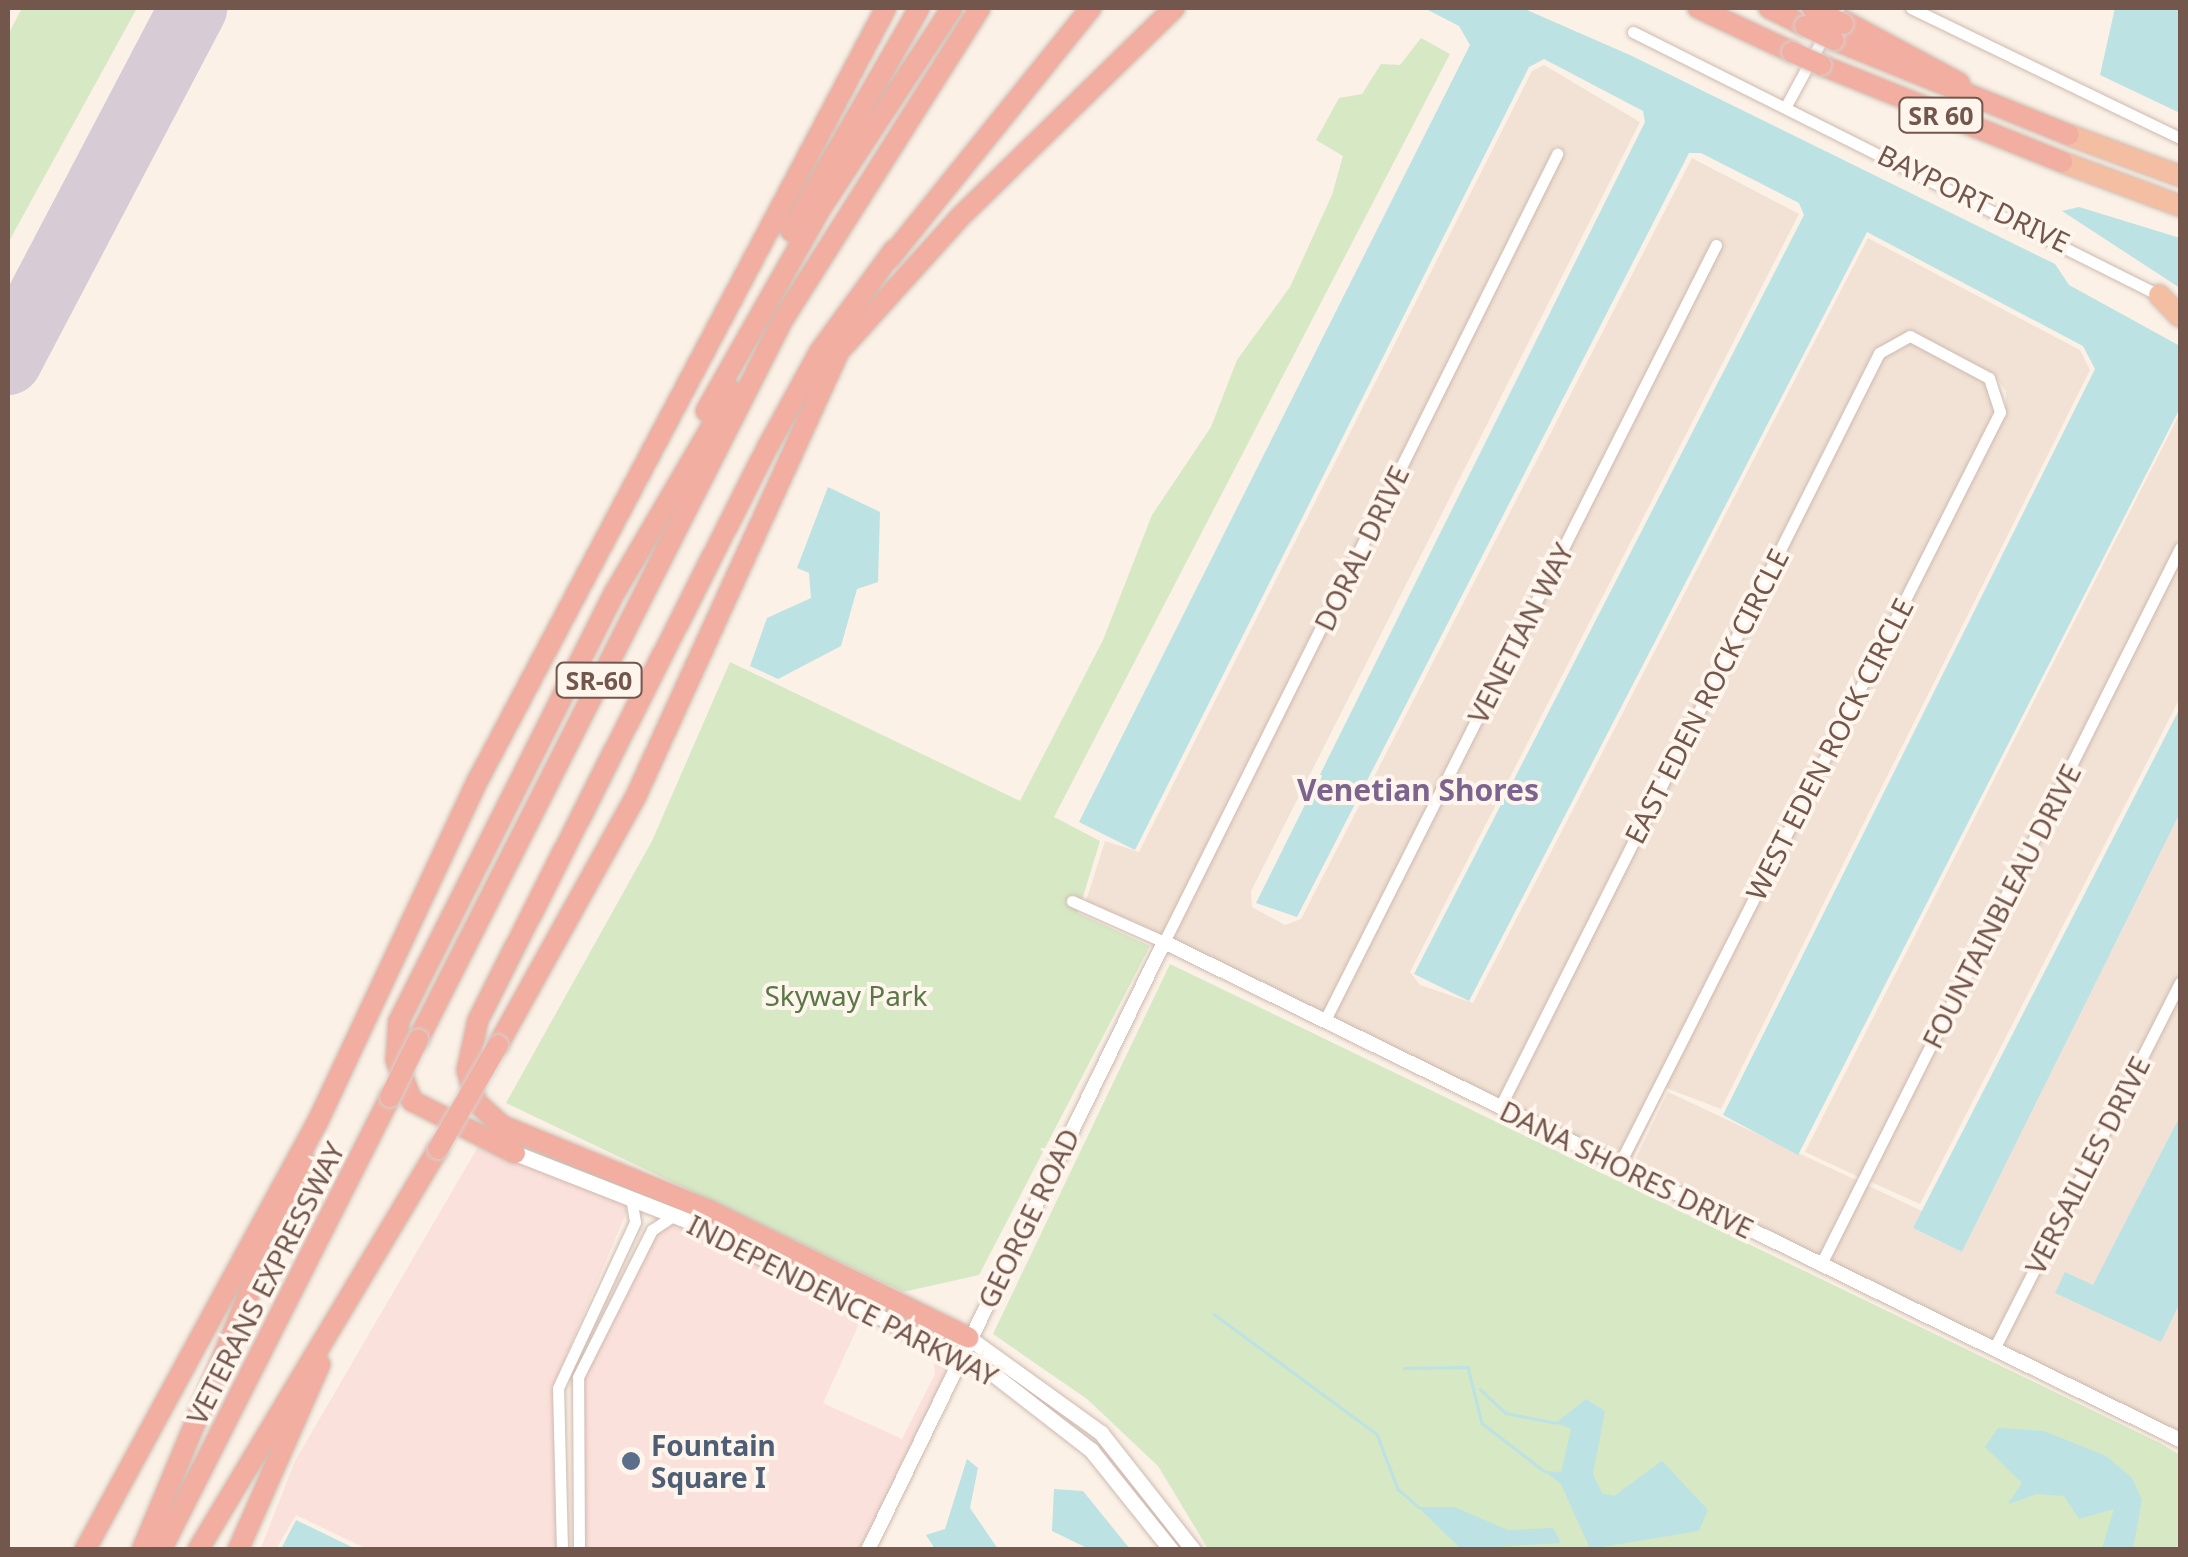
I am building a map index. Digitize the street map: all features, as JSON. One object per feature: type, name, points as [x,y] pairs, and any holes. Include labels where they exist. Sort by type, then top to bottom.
[{"type":"highway","points":[[142,1550],[318,1121],[479,778],[678,412],[886,8]]},
{"type":"highway","points":[[678,412],[919,8]]},
{"type":"highway","points":[[515,1153],[420,1109],[401,1080],[395,1034],[615,592],[777,282],[952,8]]},
{"type":"highway","name":"SR-60","points":[[418,1040],[782,320],[980,8]]},
{"type":"highway","name":"SR-60","points":[[330,1328],[438,1149],[636,796],[838,352],[894,250],[1091,8]]},
{"type":"highway","points":[[838,352],[1174,8]]},
{"type":"highway","name":"SR 60","points":[[1698,8],[1822,65],[2180,206]]},
{"type":"highway","points":[[1769,8],[1809,14],[1834,40],[2069,135]]},
{"type":"highway","name":"SR 60","points":[[1824,8],[1884,43],[2069,135],[2180,176]]},
{"type":"highway","name":"SR 60","points":[[1809,14],[1884,43]]},
{"type":"highway","points":[[894,250],[820,351],[766,448],[486,1004],[467,1070],[476,1102],[503,1126],[710,1211],[965,1346]]},
{"type":"highway","points":[[2159,295],[2180,308]]},
{"type":"highway","points":[[2159,295],[2180,317]]},
{"type":"highway","points":[[615,592],[782,320]]},
{"type":"highway","name":"VETERANS EXPRESSWAY","points":[[161,1550],[418,1040]]},
{"type":"highway","points":[[85,1550],[318,1121]]},
{"type":"highway","points":[[198,1550],[330,1328]]},
{"type":"highway","points":[[238,1550],[330,1328]]},
{"type":"main road","name":"INDEPENDENCE PARKWAY","points":[[515,1153],[674,1215],[965,1346],[1101,1434],[1193,1550]]},
{"type":"main road","name":"INDEPENDENCE PARKWAY","points":[[965,1346],[1067,1428],[1171,1550]]},
{"type":"street","points":[[1786,106],[1824,8]]},
{"type":"street","points":[[1786,106],[1839,8]]},
{"type":"street","points":[[1911,8],[2180,138]]},
{"type":"street","name":"BAYPORT DRIVE","points":[[1633,32],[2159,295]]},
{"type":"street","name":"DORAL DRIVE","points":[[1164,942],[1557,154]]},
{"type":"street","name":"VENETIAN WAY","points":[[1325,1020],[1716,245]]},
{"type":"street","name":"EAST EDEN ROCK CIRCLE","points":[[1500,1107],[1878,353],[1910,336],[1945,354]]},
{"type":"street","name":"WEST EDEN ROCK CIRCLE","points":[[1619,1165],[2000,412],[1990,378],[1945,354]]},
{"type":"street","name":"FOUNTAINBLEAU DRIVE","points":[[1821,1264],[2180,548]]},
{"type":"street","name":"DANA SHORES DRIVE","points":[[1072,901],[1325,1020],[2180,1440]]},
{"type":"street","name":"GEORGE ROAD","points":[[868,1550],[1164,942]]},
{"type":"street","name":"VERSAILLES DRIVE","points":[[1994,1349],[2180,982]]},
{"type":"street","points":[[562,1550],[558,1388],[635,1222],[631,1198]]},
{"type":"street","points":[[578,1550],[578,1378],[652,1230],[674,1215]]},
{"type":"shaded area","points":[[1544,65],[1640,122],[1251,891],[1252,907],[1285,925],[1301,919],[1692,158],[1799,214],[1410,972],[1420,985],[1473,1003],[1868,238],[2080,350],[2090,370],[1721,1109],[1666,1088],[1630,1164],[1626,1162],[2005,414],[2006,391],[1994,374],[1913,331],[1874,351],[1498,1099],[1332,1017],[1723,243],[1714,238],[1323,1013],[1172,939],[1564,151],[1555,146],[1162,935],[1086,901],[1105,841],[1139,852],[1532,71]]},
{"type":"shaded area","points":[[1909,342],[1986,383],[1995,411],[1617,1158],[1507,1104],[1883,357]]},
{"type":"shaded area","points":[[2180,413],[2180,536],[1859,1177],[1805,1152]]},
{"type":"shaded area","points":[[2180,559],[2180,698],[1920,1204],[1869,1181]]},
{"type":"shaded area","points":[[2180,813],[2180,1116],[2093,1286],[2161,1341],[2180,1303],[2180,1442],[1634,1162],[1668,1092],[1922,1211],[1913,1228],[1962,1252]]},
{"type":"shaded area","points":[[479,1145],[629,1206],[553,1387],[557,1549],[367,1549],[296,1515],[276,1549],[260,1550],[295,1461]]},
{"type":"shaded area","points":[[673,1221],[863,1315],[823,1403],[902,1439],[935,1374],[933,1348],[953,1358],[863,1549],[584,1550],[583,1379],[656,1233]]},
{"type":"green space","points":[[22,8],[137,8],[8,243],[8,35]]},
{"type":"green space","name":"Skyway Park","points":[[1421,38],[1450,54],[1054,817],[1100,841],[1078,913],[1150,946],[979,1275],[903,1292],[506,1103],[652,841],[730,662],[1020,801],[1103,640],[1152,515],[1211,427],[1237,360],[1290,287],[1332,195],[1343,156],[1316,140],[1339,98],[1362,94],[1381,64],[1400,65]]},
{"type":"green space","points":[[1170,964],[2162,1444],[2180,1455],[2180,1549],[1208,1549],[1158,1466],[1087,1399],[993,1334]]},
{"type":"water","points":[[1424,8],[1522,8],[1632,56],[2055,264],[2069,285],[2180,346],[2180,408],[1798,1155],[1723,1115],[2095,369],[2083,346],[1867,232],[1469,1001],[1414,974],[1804,215],[1799,203],[1701,153],[1689,153],[1297,917],[1256,903],[1645,122],[1643,111],[1544,59],[1529,67],[1135,850],[1079,822],[1470,45],[1459,26]]},
{"type":"water","points":[[2115,8],[2180,8],[2180,113],[2100,75]]},
{"type":"water","points":[[2079,207],[2180,238],[2180,288],[2062,211]]},
{"type":"water","points":[[828,487],[880,512],[878,582],[857,589],[841,646],[778,679],[750,666],[767,618],[811,598],[809,573],[797,568]]},
{"type":"water","points":[[2180,708],[2180,813],[1962,1252],[1913,1228]]},
{"type":"water","points":[[2180,1116],[2180,1303],[2161,1342],[2055,1293],[2065,1272],[2093,1285]]},
{"type":"water","points":[[1586,1399],[1605,1411],[1593,1474],[1602,1493],[1614,1496],[1662,1461],[1708,1510],[1699,1531],[1590,1549],[1561,1484],[1544,1471],[1561,1472],[1571,1429],[1556,1423]]},
{"type":"water","points":[[1998,1428],[2044,1431],[2106,1456],[2132,1478],[2142,1500],[2133,1549],[2102,1549],[2114,1509],[2079,1519],[2064,1496],[2037,1494],[2008,1504],[2022,1483],[1985,1447]]},
{"type":"water","points":[[967,1459],[978,1468],[970,1508],[998,1549],[935,1549],[926,1535],[945,1529]]},
{"type":"water","points":[[1054,1489],[1083,1491],[1130,1549],[1089,1549],[1052,1531]]},
{"type":"water","points":[[1418,1507],[1454,1507],[1508,1530],[1553,1528],[1561,1543],[1461,1549]]},
{"type":"water","points":[[296,1520],[356,1549],[281,1549]]},
{"type":"waterway","points":[[1214,1314],[1377,1434],[1398,1489],[1419,1507]]},
{"type":"waterway","points":[[1404,1368],[1468,1367],[1482,1423],[1544,1471]]},
{"type":"waterway","points":[[1480,1389],[1506,1413],[1556,1423]]},
{"type":"runway","points":[[8,361],[193,8]]},
{"type":"place","name":"Fountain Square I","points":[[631,1461]]},
{"type":"district","name":"Venetian Shores","points":[[1418,790]]}]
